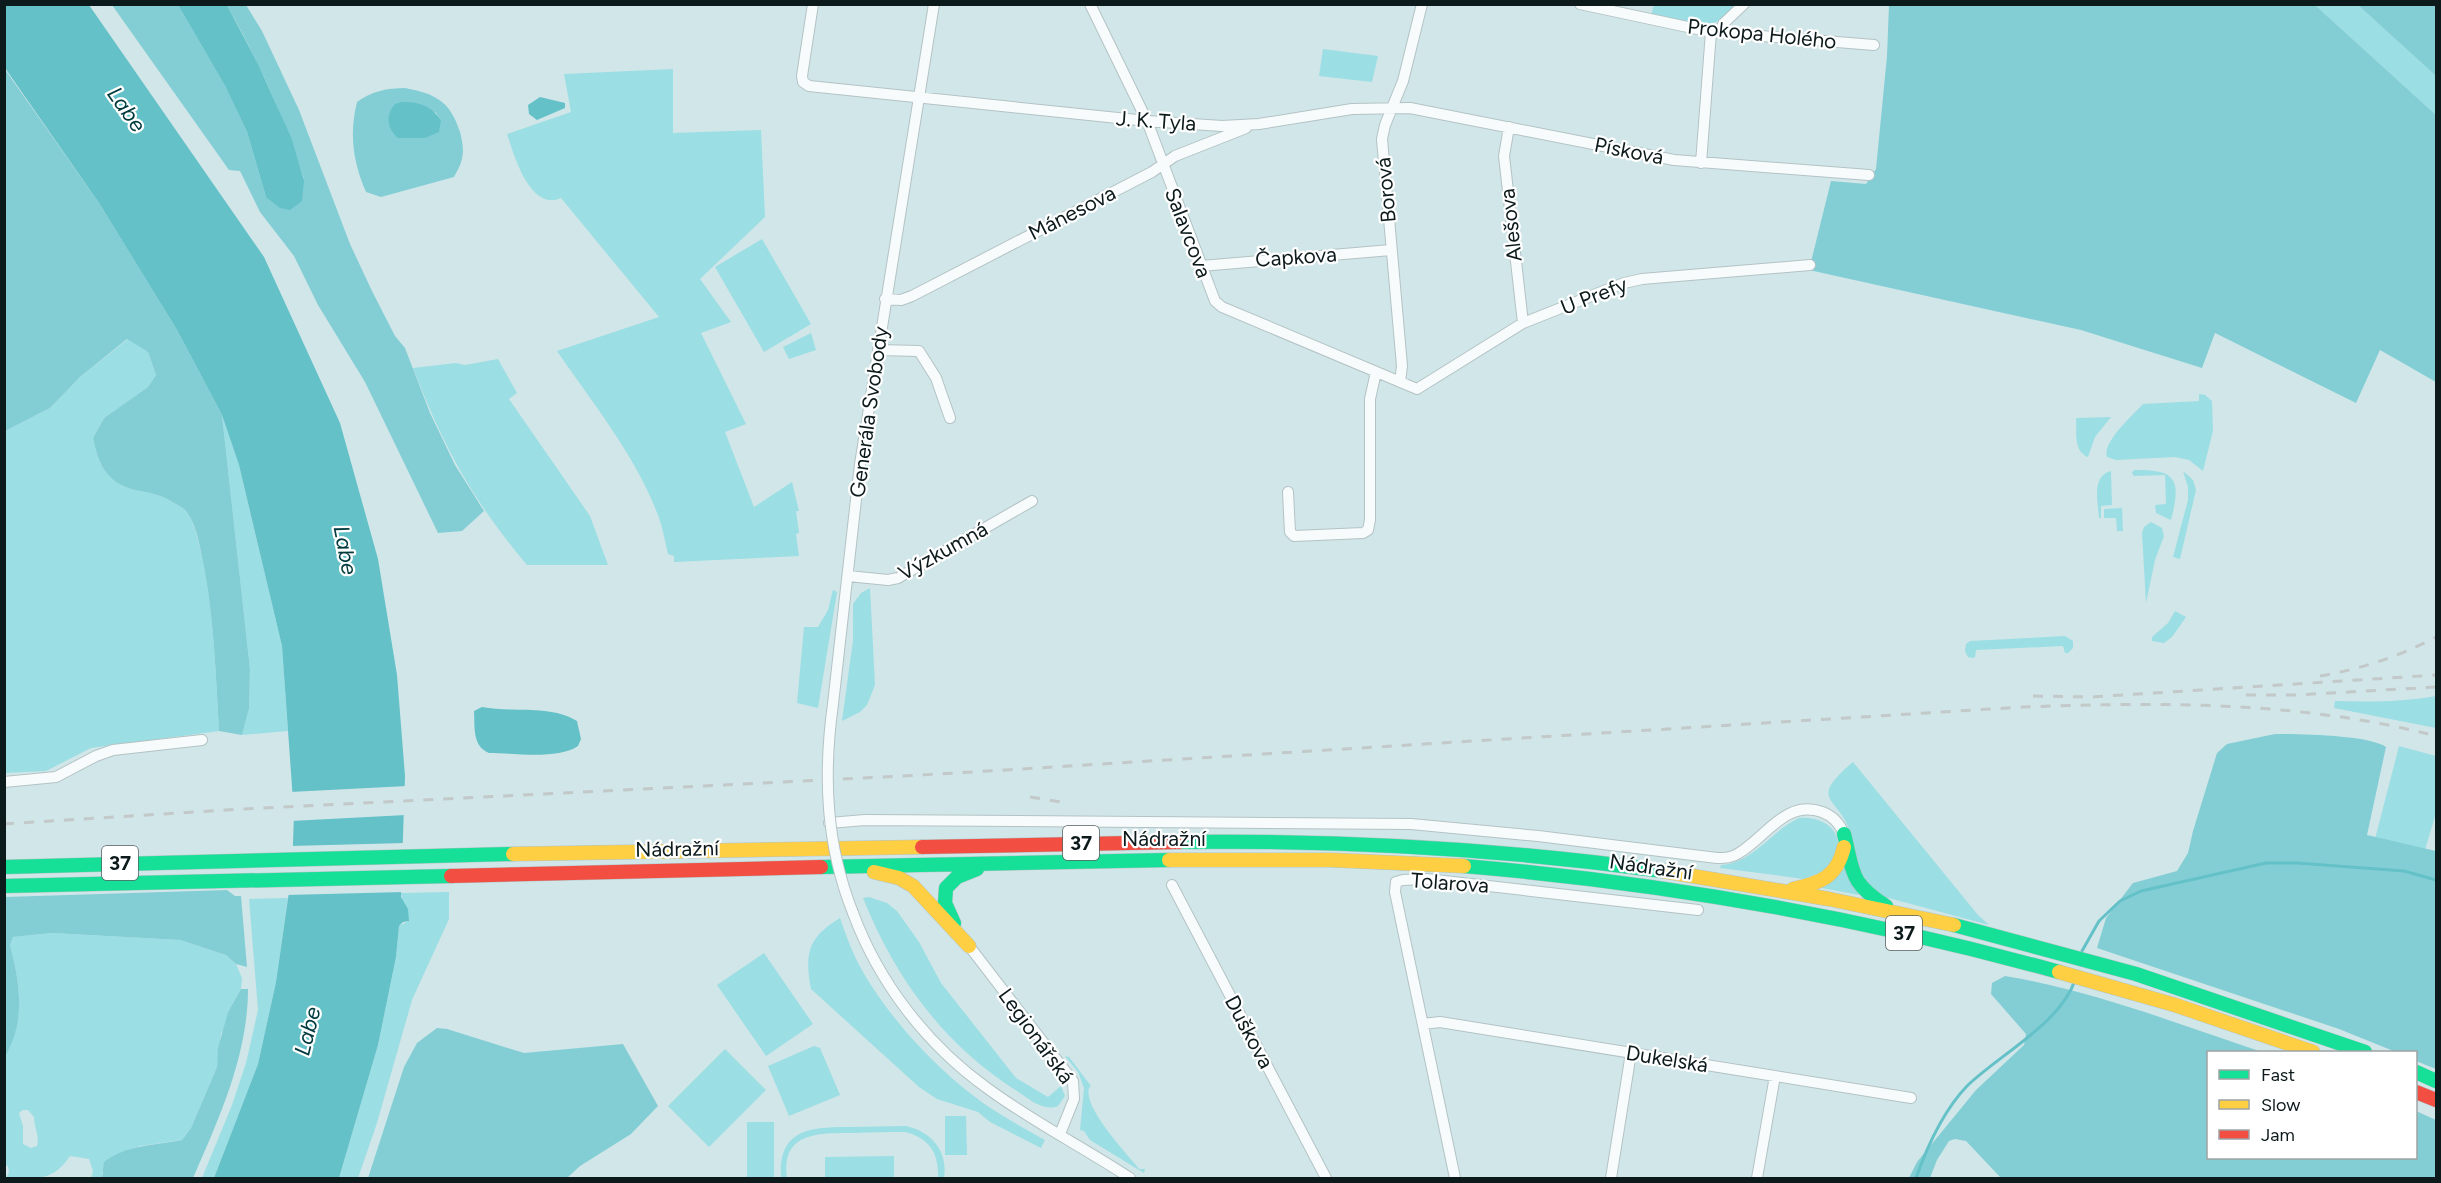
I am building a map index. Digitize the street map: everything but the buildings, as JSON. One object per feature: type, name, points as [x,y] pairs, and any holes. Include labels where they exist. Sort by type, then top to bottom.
[{"type":"main road","points":[[1783,890],[1814,885],[1832,875],[1842,859],[1844,834]]},
{"type":"main road","points":[[1844,834],[1852,874],[1858,886],[1865,894],[1899,914]]},
{"type":"main road","name":"Nádražní","points":[[4,867],[236,860],[1148,842],[1377,843],[1487,851],[1694,876],[1783,890]]},
{"type":"main road","name":"Nádražní","points":[[4,886],[1005,862],[1248,860],[1395,862],[1560,876],[1665,890],[1888,929],[2098,981],[2307,1051]]},
{"type":"main road","points":[[969,946],[945,905],[943,895],[946,885],[959,874],[1005,862]]},
{"type":"main road","points":[[843,866],[893,876],[906,881],[969,946]]},
{"type":"main road","name":"37","points":[[1783,890],[1899,914],[2102,964],[2230,1005],[2359,1051]]},
{"type":"main road","points":[[2417,1073],[2436,1081]]},
{"type":"main road","points":[[2417,1093],[2436,1100]]},
{"type":"street","name":"J. K. Tyla","points":[[813,4],[802,76],[805,84],[918,99],[1222,126],[1259,124],[1352,109],[1392,108]]},
{"type":"street","name":"Generála Svobody","points":[[829,823],[827,755],[859,474],[885,299],[934,4]]},
{"type":"street","name":"Salavcova","points":[[1090,4],[1147,121],[1213,297],[1222,307],[1400,382]]},
{"type":"street","name":"Borová","points":[[1400,382],[1402,366],[1382,139],[1403,81],[1422,4]]},
{"type":"street","name":"Prokopa Holého","points":[[1580,4],[1715,33],[1874,45]]},
{"type":"street","points":[[1701,163],[1715,33],[1744,4]]},
{"type":"street","name":"Písková","points":[[1392,108],[1421,110],[1661,158],[1869,175]]},
{"type":"street","name":"Mánesova","points":[[885,299],[901,300],[912,296],[1152,172],[1184,153],[1259,124]]},
{"type":"street","name":"Alešova","points":[[1509,127],[1504,156],[1523,323]]},
{"type":"street","name":"Čapkova","points":[[1201,266],[1391,250]]},
{"type":"street","name":"U Prefy","points":[[1400,382],[1417,389],[1420,388],[1523,323],[1638,279],[1810,265]]},
{"type":"street","points":[[878,350],[915,350],[921,353],[936,378],[950,418]]},
{"type":"street","points":[[1288,492],[1290,532],[1293,536],[1363,533],[1368,530],[1370,520],[1370,399],[1376,372]]},
{"type":"street","name":"Výzkumná","points":[[848,576],[888,580],[898,578],[1032,501]]},
{"type":"street","points":[[4,782],[56,777],[96,756],[113,750],[202,740]]},
{"type":"street","points":[[1130,1179],[986,1088],[936,1044],[913,1017],[885,979],[867,949],[841,881],[829,823],[865,820],[1411,824],[1538,836],[1717,858],[1738,854],[1783,817],[1798,810],[1816,810],[1826,813],[1839,824],[1844,834]]},
{"type":"street","name":"Tolarova","points":[[1455,1179],[1395,884],[1399,880],[1427,879],[1698,910]]},
{"type":"street","name":"Duškova","points":[[1173,885],[1326,1179]]},
{"type":"street","name":"Legionářská","points":[[969,946],[1073,1081],[1074,1099],[1060,1134]]},
{"type":"street","name":"Dukelská","points":[[1423,1024],[1440,1022],[1911,1098]]},
{"type":"street","points":[[1611,1179],[1631,1053]]},
{"type":"street","points":[[1757,1179],[1775,1076]]},
{"type":"shaded area","points":[[112,5],[178,5],[225,86],[247,132],[266,197],[304,179],[270,90],[227,5],[246,5],[262,31],[299,110],[350,244],[372,291],[395,336],[405,348],[430,413],[455,465],[484,511],[462,531],[438,533],[365,382],[318,305],[294,256],[260,212],[240,171],[229,170]]},
{"type":"shaded area","points":[[1654,5],[1739,5],[1719,21],[1707,25],[1651,15]]},
{"type":"shaded area","points":[[1889,5],[2315,5],[2436,115],[2436,382],[2380,350],[2356,403],[2215,333],[2202,368],[2081,330],[1809,270],[1831,181],[1866,184],[1876,169],[1887,56]]},
{"type":"shaded area","points":[[2315,5],[2358,5],[2436,76],[2436,115]]},
{"type":"shaded area","points":[[2358,5],[2436,5],[2436,76]]},
{"type":"shaded area","points":[[1323,49],[1378,56],[1372,82],[1319,76]]},
{"type":"shaded area","points":[[4,68],[99,203],[177,330],[222,415],[250,669],[249,709],[242,735],[219,731],[210,608],[200,546],[187,512],[158,495],[131,489],[115,481],[104,470],[95,447],[93,438],[104,418],[148,387],[156,375],[148,352],[127,339],[80,377],[50,408],[5,431]]},
{"type":"shaded area","points":[[673,69],[673,133],[761,130],[765,217],[700,279],[731,322],[701,333],[746,424],[725,432],[754,507],[792,482],[799,511],[796,511],[799,533],[796,534],[799,556],[674,562],[674,556],[668,554],[663,531],[650,495],[627,452],[557,351],[659,317],[561,198],[550,200],[540,197],[532,189],[519,167],[507,134],[571,112],[564,74]]},
{"type":"shaded area","points":[[405,88],[433,96],[446,106],[452,113],[460,132],[463,155],[454,177],[381,197],[366,192],[355,159],[353,125],[357,102],[380,91]],"holes":[[[435,112],[441,120],[425,138],[417,138]]]},
{"type":"shaded area","points":[[762,239],[811,324],[764,352],[715,267]]},
{"type":"shaded area","points":[[811,333],[816,350],[789,359],[783,347]]},
{"type":"shaded area","points":[[128,339],[148,352],[156,375],[148,387],[104,418],[93,438],[95,447],[104,470],[115,481],[131,489],[169,500],[186,511],[191,520],[201,553],[210,608],[219,731],[91,748],[46,771],[5,773],[5,431],[50,408],[80,377]]},
{"type":"shaded area","points":[[498,359],[517,393],[509,399],[590,516],[608,565],[527,565],[475,495],[448,448],[413,368],[456,363],[465,365]]},
{"type":"shaded area","points":[[2199,394],[2205,395],[2212,401],[2213,431],[2203,471],[2189,460],[2175,457],[2116,460],[2107,457],[2109,444],[2143,404],[2199,401]]},
{"type":"shaded area","points":[[222,415],[239,465],[282,646],[288,731],[242,735],[249,709],[250,669]]},
{"type":"shaded area","points":[[2111,417],[2095,437],[2088,457],[2083,454],[2078,446],[2076,418]]},
{"type":"shaded area","points":[[2134,470],[2160,472],[2168,475],[2173,480],[2176,496],[2171,520],[2156,513],[2155,505],[2166,504],[2165,475],[2134,476],[2132,473]]},
{"type":"shaded area","points":[[2111,471],[2112,505],[2101,506],[2101,518],[2099,518],[2098,484],[2105,474]]},
{"type":"shaded area","points":[[2183,471],[2193,480],[2196,490],[2180,559],[2173,557],[2188,500],[2188,487]]},
{"type":"shaded area","points":[[2122,508],[2123,531],[2117,531],[2116,518],[2104,518],[2104,509]]},
{"type":"shaded area","points":[[2151,522],[2162,528],[2164,536],[2155,560],[2146,603],[2142,533],[2144,527]]},
{"type":"shaded area","points":[[870,588],[875,685],[867,705],[860,712],[842,721],[853,640],[853,604],[861,593]]},
{"type":"shaded area","points":[[833,590],[837,592],[818,708],[797,703],[804,627],[818,627],[828,610]]},
{"type":"shaded area","points":[[2175,611],[2186,617],[2172,637],[2164,643],[2152,641],[2152,637],[2168,623]]},
{"type":"shaded area","points":[[2065,636],[2073,641],[2073,648],[2068,653],[2065,653],[2063,646],[1976,650],[1973,658],[1968,657],[1965,651],[1966,644],[1970,641]]},
{"type":"shaded area","points":[[2436,696],[2436,728],[2334,708],[2335,701],[2386,701]]},
{"type":"shaded area","points":[[2275,734],[2349,738],[2365,740],[2386,747],[2367,835],[2436,851],[2436,1069],[2417,1061],[2417,1051],[2394,1051],[2339,1029],[2097,948],[2106,918],[2133,883],[2177,871],[2188,853],[2217,753],[2227,744]]},
{"type":"shaded area","points":[[2399,746],[2436,756],[2436,813],[2425,850],[2375,839]]},
{"type":"shaded area","points":[[1853,762],[1978,915],[1989,925],[1885,897],[1861,883],[1850,832],[1828,792],[1839,775]]},
{"type":"shaded area","points":[[1799,818],[1818,820],[1834,832],[1838,848],[1831,868],[1804,879],[1720,868],[1721,865],[1743,859]]},
{"type":"shaded area","points":[[1845,866],[1859,895],[1822,888]]},
{"type":"shaded area","points":[[227,890],[235,896],[241,896],[247,967],[236,964],[226,955],[180,940],[52,933],[13,937],[10,945],[19,1002],[16,1030],[5,1056],[5,897]]},
{"type":"shaded area","points":[[449,892],[449,919],[412,1000],[377,1123],[358,1178],[339,1178],[378,1045],[396,957],[399,926],[408,921],[408,909],[403,903],[401,893]]},
{"type":"shaded area","points":[[869,897],[887,903],[897,911],[919,942],[941,983],[1016,1078],[1048,1097],[1061,1086],[1065,1096],[1058,1106],[1047,1107],[1031,1101],[991,1073],[945,1031],[925,1007],[890,955],[863,898]]},
{"type":"shaded area","points":[[288,898],[276,982],[258,1064],[214,1178],[202,1178],[232,1105],[246,1063],[258,1010],[249,899]]},
{"type":"shaded area","points":[[840,918],[854,956],[869,981],[882,1002],[915,1042],[970,1093],[1045,1140],[1041,1148],[990,1122],[978,1112],[937,1099],[919,1087],[811,989],[808,965],[811,947],[821,932]]},
{"type":"shaded area","points":[[52,933],[180,940],[226,955],[236,964],[242,978],[241,989],[228,1012],[221,1034],[217,1067],[191,1128],[182,1140],[140,1146],[130,1150],[102,1172],[102,1178],[91,1178],[93,1171],[89,1159],[70,1156],[63,1165],[49,1175],[34,1178],[6,1178],[9,1172],[8,1166],[4,1165],[4,1056],[16,1030],[19,1002],[10,945],[13,937]],"holes":[[[28,1110],[34,1117],[38,1139],[37,1146],[31,1148],[23,1144],[23,1126],[19,1113]]]},
{"type":"shaded area","points":[[764,953],[813,1024],[766,1056],[717,985]]},
{"type":"shaded area","points":[[2005,976],[2071,990],[2259,1051],[2207,1051],[2207,1159],[2417,1159],[2417,1111],[2436,1120],[2436,1178],[2001,1178],[1966,1141],[1955,1139],[1949,1141],[1937,1160],[1930,1178],[1909,1178],[1917,1162],[1976,1090],[2024,1045],[2026,1034],[1991,994],[1992,983]]},
{"type":"shaded area","points":[[241,989],[248,989],[247,1014],[237,1062],[222,1110],[193,1178],[102,1178],[104,1162],[113,1156],[142,1146],[182,1140],[191,1128],[217,1067],[218,1048],[228,1012]]},
{"type":"shaded area","points":[[437,1028],[447,1029],[524,1053],[623,1044],[658,1106],[631,1134],[580,1166],[567,1178],[368,1178],[404,1067],[417,1043]]},
{"type":"shaded area","points":[[814,1046],[820,1048],[840,1095],[789,1116],[768,1066]]},
{"type":"shaded area","points":[[725,1049],[766,1090],[709,1147],[668,1106]]},
{"type":"shaded area","points":[[1065,1056],[1069,1057],[1091,1086],[1089,1097],[1099,1118],[1139,1169],[1145,1169],[1144,1173],[1090,1140],[1084,1131],[1080,1130],[1084,1088],[1078,1072]]},
{"type":"shaded area","points":[[945,1116],[966,1116],[967,1155],[945,1155]]},
{"type":"shaded area","points":[[747,1122],[774,1122],[774,1178],[747,1178]]},
{"type":"shaded area","points":[[906,1126],[923,1133],[936,1144],[943,1159],[944,1178],[938,1178],[935,1154],[927,1143],[905,1132],[829,1133],[806,1138],[796,1143],[790,1151],[787,1178],[781,1178],[781,1162],[785,1149],[799,1134],[810,1130],[835,1127]]},
{"type":"shaded area","points":[[894,1156],[894,1178],[825,1178],[825,1157]]},
{"type":"water","name":"Labe","points":[[4,5],[89,5],[264,257],[340,423],[378,559],[397,675],[405,776],[401,897],[408,909],[409,921],[399,926],[396,957],[378,1045],[339,1178],[214,1178],[258,1064],[276,982],[292,871],[294,815],[282,646],[239,465],[222,415],[177,330],[99,203],[5,68]]},
{"type":"water","points":[[178,5],[227,5],[258,64],[291,137],[304,180],[302,201],[290,210],[280,208],[266,197],[247,132],[225,86]]},
{"type":"water","points":[[540,97],[565,103],[565,108],[537,120],[529,114],[528,105]]},
{"type":"water","points":[[402,102],[420,104],[433,111],[441,120],[439,132],[425,138],[398,138],[391,130],[389,117],[395,104]]},
{"type":"water","points":[[482,707],[555,712],[577,721],[581,739],[578,746],[559,753],[535,755],[489,753],[480,746],[476,735],[474,711]]},
{"type":"pier","points":[[407,786],[406,815],[291,821],[290,792]]},
{"type":"pier","points":[[405,843],[404,892],[286,895],[290,846]]},
{"type":"waterway","points":[[2082,951],[2099,921],[2120,901],[2141,891],[2266,863],[2404,871],[2436,880]]},
{"type":"waterway","points":[[1916,1178],[1937,1129],[1967,1086],[2043,1024],[2068,996],[2075,980]]},
{"type":"railway","points":[[2320,676],[2380,661],[2436,637]]},
{"type":"railway","points":[[2033,696],[2091,697],[2436,675]]},
{"type":"railway","points":[[2246,695],[2296,695],[2436,687]]},
{"type":"railway","points":[[4,824],[226,810],[940,774],[2023,707],[2127,704],[2231,706],[2334,716],[2385,724],[2436,736]]},
{"type":"railway","points":[[1030,797],[1061,802]]},
{"type":"traffic: fast","points":[[1844,834],[1852,868],[1859,883],[1886,906]]},
{"type":"traffic: fast","points":[[1180,842],[1362,844],[1543,857],[1663,871]]},
{"type":"traffic: fast","points":[[4,867],[513,854]]},
{"type":"traffic: fast","points":[[821,867],[1169,860]]},
{"type":"traffic: fast","points":[[1464,866],[1614,882],[1764,905],[1912,935],[2059,972]]},
{"type":"traffic: fast","points":[[954,923],[945,903],[946,888],[957,877],[977,869]]},
{"type":"traffic: fast","points":[[4,886],[451,876]]},
{"type":"traffic: fast","points":[[1954,925],[2136,974],[2362,1051]]},
{"type":"traffic: fast","points":[[2417,1072],[2436,1081]]},
{"type":"traffic: slow","points":[[513,854],[922,847]]},
{"type":"traffic: slow","points":[[1793,889],[1826,877],[1837,865],[1844,847]]},
{"type":"traffic: slow","points":[[1169,860],[1331,860],[1464,866]]},
{"type":"traffic: slow","points":[[1663,871],[1829,899],[1954,925]]},
{"type":"traffic: slow","points":[[874,872],[899,878],[913,886],[969,946]]},
{"type":"traffic: slow","points":[[2059,972],[2175,1005],[2310,1051]]},
{"type":"traffic: jam","points":[[922,847],[1180,842]]},
{"type":"traffic: jam","points":[[451,876],[821,867]]},
{"type":"traffic: jam","points":[[2417,1092],[2436,1100]]}]
